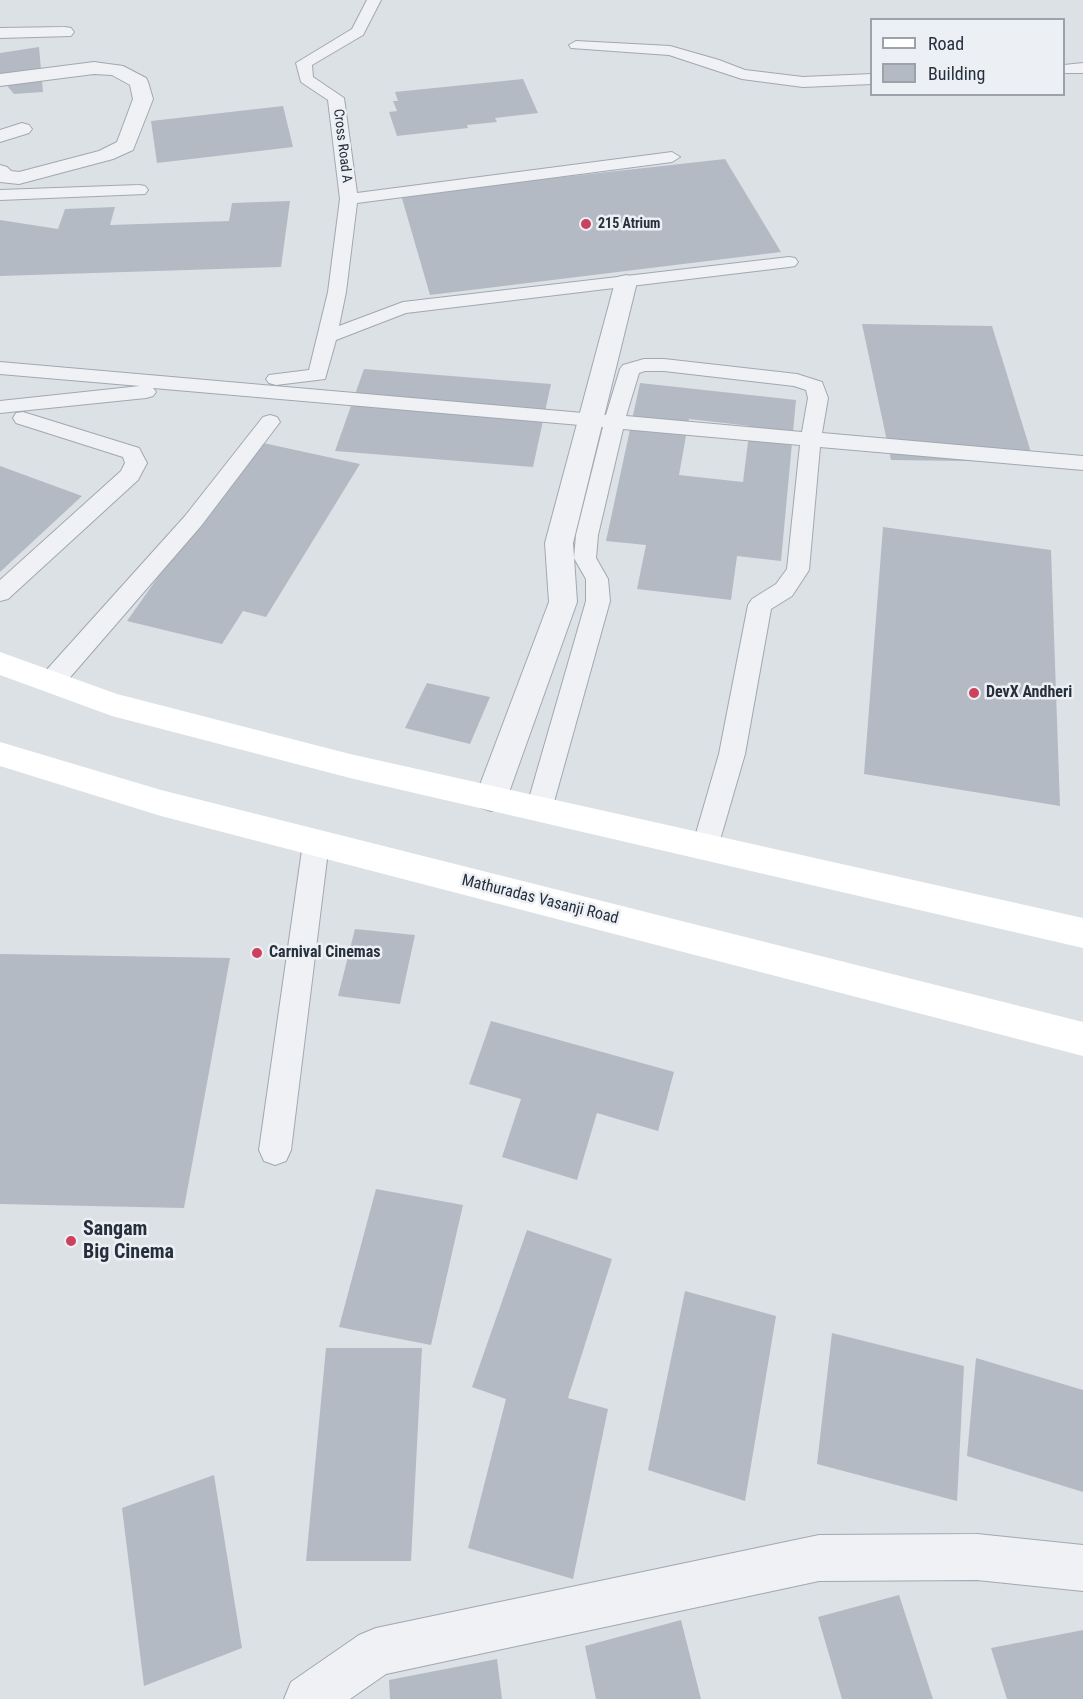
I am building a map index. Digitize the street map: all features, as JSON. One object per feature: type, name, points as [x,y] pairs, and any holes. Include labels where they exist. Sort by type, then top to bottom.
[{"type":"main road","points":[[0,663],[112,704],[350,766],[1083,933]]},
{"type":"main road","name":"Mathuradas Vasanji Road","points":[[0,754],[161,803],[1083,1039]]},
{"type":"street","points":[[0,33],[65,32]]},
{"type":"street","points":[[0,80],[93,68],[116,70],[139,82],[143,99],[126,146],[106,155],[18,178],[5,177],[0,171]]},
{"type":"street","points":[[0,136],[22,129]]},
{"type":"street","points":[[491,798],[563,603],[559,543],[626,282]]},
{"type":"street","points":[[308,1699],[376,1652],[819,1558],[977,1557],[1083,1568]]},
{"type":"lane","name":"Cross Road A","points":[[349,199],[336,98],[306,79],[304,63],[358,32],[374,0]]},
{"type":"lane","points":[[576,45],[670,51],[714,63],[742,74],[802,82],[870,79]]},
{"type":"lane","points":[[1065,69],[1083,68]]},
{"type":"lane","points":[[0,407],[318,375],[337,292],[349,199],[672,157]]},
{"type":"lane","points":[[0,195],[139,190]]},
{"type":"lane","points":[[327,337],[403,308],[789,262]]},
{"type":"lane","points":[[539,809],[598,601],[597,579],[585,558],[587,536],[621,393],[630,369],[644,365],[664,365],[797,380],[815,386],[818,398],[809,451],[798,570],[784,590],[760,605],[732,754],[705,847]]},
{"type":"lane","points":[[0,368],[1083,463]]},
{"type":"lane","points":[[0,593],[130,475],[136,463],[132,453],[23,418]]},
{"type":"lane","points":[[51,682],[193,521],[270,422]]},
{"type":"lane","points":[[275,1150],[316,843]]},
{"type":"building","points":[[39,47],[43,92],[14,94],[4,82],[0,83],[0,53]]},
{"type":"building","points":[[523,79],[538,113],[495,118],[497,122],[467,125],[468,128],[397,136],[389,112],[397,111],[393,101],[398,101],[395,92]]},
{"type":"building","points":[[283,106],[293,147],[157,163],[151,121]]},
{"type":"building","name":"215 Atrium","points":[[725,159],[781,252],[430,295],[401,195]]},
{"type":"building","points":[[290,201],[281,267],[0,276],[0,220],[58,229],[65,209],[115,207],[110,225],[229,221],[232,203]]},
{"type":"building","points":[[862,324],[992,326],[1034,462],[891,460]]},
{"type":"building","points":[[364,369],[551,384],[533,467],[335,451]]},
{"type":"building","points":[[640,383],[796,400],[781,561],[737,556],[731,600],[637,589],[646,545],[606,541]],"holes":[[[689,419],[750,426],[743,482],[679,475]]]},
{"type":"building","points":[[254,441],[360,464],[266,617],[243,611],[222,644],[127,621]]},
{"type":"building","points":[[0,466],[82,496],[0,572]]},
{"type":"building","points":[[883,527],[1051,550],[1060,806],[864,774]]},
{"type":"building","points":[[427,683],[490,697],[470,744],[405,728]]},
{"type":"building","points":[[355,929],[415,935],[400,1004],[338,996]]},
{"type":"building","points":[[0,954],[230,958],[184,1208],[0,1204]]},
{"type":"building","points":[[491,1021],[674,1072],[658,1131],[597,1113],[577,1180],[502,1157],[521,1099],[469,1084]]},
{"type":"building","points":[[376,1189],[463,1205],[431,1345],[339,1327]]},
{"type":"building","points":[[527,1230],[612,1259],[568,1398],[608,1409],[573,1579],[468,1548],[506,1399],[472,1387]]},
{"type":"building","points":[[685,1291],[776,1316],[745,1501],[648,1470]]},
{"type":"building","points":[[832,1333],[964,1366],[957,1501],[817,1464]]},
{"type":"building","points":[[326,1348],[422,1348],[411,1561],[306,1561]]},
{"type":"building","points":[[976,1358],[1083,1390],[1083,1492],[967,1456]]},
{"type":"building","points":[[214,1475],[242,1648],[144,1686],[122,1508]]},
{"type":"building","points":[[899,1595],[933,1699],[842,1699],[818,1617]]},
{"type":"building","points":[[681,1620],[701,1699],[596,1699],[585,1646]]},
{"type":"building","points":[[1083,1630],[1083,1699],[1007,1699],[991,1648]]},
{"type":"building","points":[[497,1659],[502,1699],[390,1699],[389,1680]]},
{"type":"place","name":"215 Atrium","points":[[586,224]]},
{"type":"place","name":"DevX Andheri","points":[[974,693]]},
{"type":"place","name":"Carnival Cinemas","points":[[257,953]]},
{"type":"place","name":"Sangam Big Cinema","points":[[71,1241]]}]
